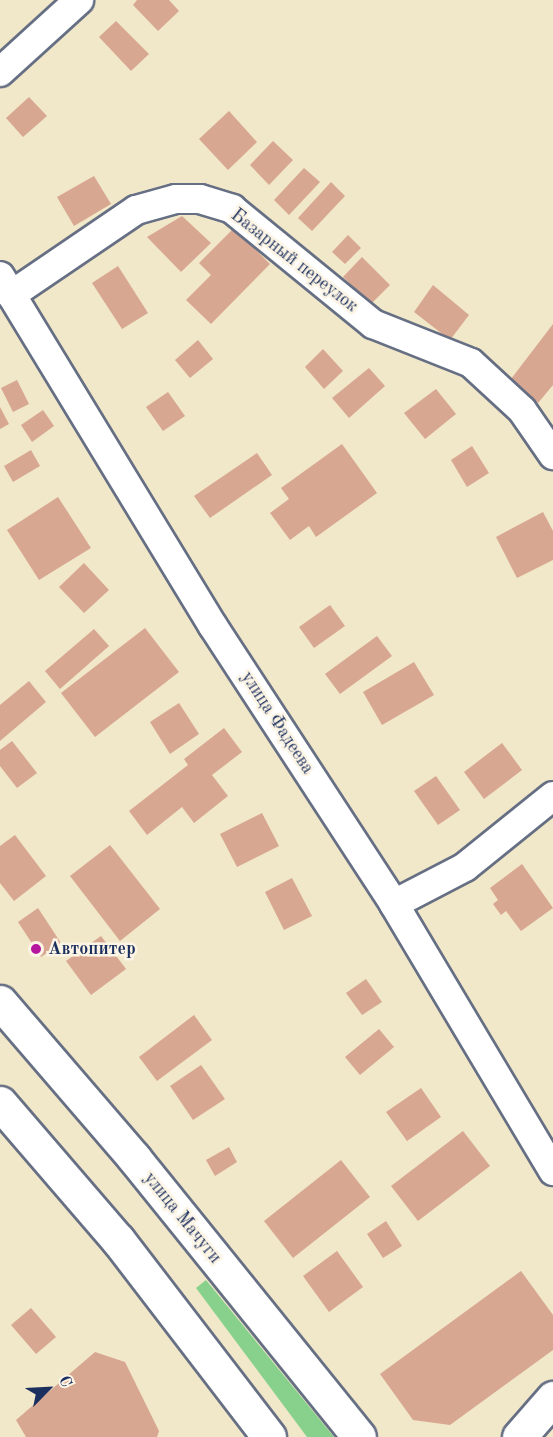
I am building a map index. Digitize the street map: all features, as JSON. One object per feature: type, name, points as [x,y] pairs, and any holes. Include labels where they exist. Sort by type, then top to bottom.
[{"type":"main road","name":"улица Мачуги","points":[[0,1002],[134,1158],[359,1437]]},
{"type":"main road","points":[[0,1103],[118,1240],[269,1437]]},
{"type":"main road","points":[[519,1437],[553,1398]]},
{"type":"street","points":[[0,72],[79,0]]},
{"type":"street","name":"Базарный переулок","points":[[6,286],[136,210],[176,200],[200,199],[232,209],[374,324],[471,363],[522,410],[553,455]]},
{"type":"street","name":"улица Фадеева","points":[[6,286],[213,626],[394,904],[553,1171]]},
{"type":"street","points":[[394,904],[465,867],[553,796]]},
{"type":"green space","points":[[206,1280],[334,1437],[307,1437],[196,1288]]},
{"type":"building","points":[[137,0],[169,0],[179,11],[158,31],[133,5]]},
{"type":"building","points":[[116,21],[149,54],[131,71],[99,37]]},
{"type":"building","points":[[29,97],[47,116],[23,137],[6,118]]},
{"type":"building","points":[[229,111],[257,142],[228,170],[199,139]]},
{"type":"building","points":[[273,141],[293,160],[269,185],[250,165]]},
{"type":"building","points":[[304,168],[320,182],[289,215],[274,200]]},
{"type":"building","points":[[94,176],[111,204],[74,226],[57,197]]},
{"type":"building","points":[[331,182],[345,196],[312,231],[298,218]]},
{"type":"building","points":[[182,216],[211,243],[181,272],[147,237]]},
{"type":"building","points":[[234,228],[270,264],[211,324],[186,300],[211,275],[199,263]]},
{"type":"building","points":[[348,235],[361,248],[345,264],[332,252]]},
{"type":"building","points":[[362,257],[390,285],[371,304],[343,277]]},
{"type":"building","points":[[118,266],[148,313],[122,329],[92,283]]},
{"type":"building","points":[[433,285],[469,315],[450,340],[414,312]]},
{"type":"building","points":[[553,324],[553,385],[538,403],[511,379]]},
{"type":"building","points":[[198,340],[213,359],[190,378],[175,360]]},
{"type":"building","points":[[323,349],[343,371],[324,389],[305,367]]},
{"type":"building","points":[[369,368],[385,386],[349,418],[332,398]]},
{"type":"building","points":[[17,380],[29,404],[13,412],[1,388]]},
{"type":"building","points":[[436,389],[456,414],[425,439],[404,413]]},
{"type":"building","points":[[168,392],[185,416],[163,431],[146,407]]},
{"type":"building","points":[[0,407],[9,424],[0,429]]},
{"type":"building","points":[[43,410],[54,426],[32,442],[21,425]]},
{"type":"building","points":[[342,444],[377,493],[316,537],[309,526],[290,540],[270,513],[289,499],[281,488]]},
{"type":"building","points":[[472,446],[489,473],[467,487],[451,460]]},
{"type":"building","points":[[31,450],[40,466],[13,482],[4,466]]},
{"type":"building","points":[[257,453],[272,475],[210,518],[194,496]]},
{"type":"building","points":[[58,497],[91,548],[39,580],[7,530]]},
{"type":"building","points":[[543,512],[553,531],[553,560],[517,578],[496,537]]},
{"type":"building","points":[[84,563],[109,590],[84,613],[59,587]]},
{"type":"building","points":[[330,605],[345,626],[314,648],[299,627]]},
{"type":"building","points":[[145,628],[179,672],[95,737],[61,693]]},
{"type":"building","points":[[94,629],[109,646],[60,689],[45,671]]},
{"type":"building","points":[[377,636],[392,656],[340,694],[325,674]]},
{"type":"building","points":[[414,662],[434,695],[382,725],[363,692]]},
{"type":"building","points":[[29,681],[46,702],[0,741],[0,705]]},
{"type":"building","points":[[179,703],[199,734],[170,754],[150,722]]},
{"type":"building","points":[[224,728],[242,752],[212,775],[228,796],[194,823],[182,807],[147,835],[129,811],[188,765],[184,759]]},
{"type":"building","points":[[12,741],[37,773],[17,788],[0,766],[0,750]]},
{"type":"building","points":[[502,743],[522,770],[484,799],[464,772]]},
{"type":"building","points":[[436,776],[460,810],[438,825],[414,791]]},
{"type":"building","points":[[262,813],[279,846],[237,867],[220,834]]},
{"type":"building","points":[[15,835],[46,876],[14,901],[0,883],[0,846]]},
{"type":"building","points":[[110,845],[160,909],[120,941],[70,876]]},
{"type":"building","points":[[522,864],[553,908],[521,931],[506,911],[501,915],[493,904],[498,900],[490,888]]},
{"type":"building","points":[[292,878],[312,916],[284,930],[265,892]]},
{"type":"building","points":[[38,908],[61,943],[41,957],[18,922]]},
{"type":"building","points":[[101,936],[126,969],[91,995],[66,961]]},
{"type":"building","points":[[366,979],[382,1002],[362,1015],[346,993]]},
{"type":"building","points":[[194,1015],[212,1040],[157,1081],[139,1057]]},
{"type":"building","points":[[379,1029],[394,1047],[360,1075],[345,1057]]},
{"type":"building","points":[[201,1065],[225,1099],[193,1120],[170,1086]]},
{"type":"building","points":[[421,1088],[441,1117],[407,1141],[386,1112]]},
{"type":"building","points":[[463,1131],[490,1166],[418,1221],[391,1186]]},
{"type":"building","points":[[229,1147],[237,1162],[215,1176],[206,1160]]},
{"type":"building","points":[[341,1160],[370,1197],[293,1258],[264,1221]]},
{"type":"building","points":[[386,1221],[402,1246],[383,1258],[367,1234]]},
{"type":"building","points":[[337,1251],[363,1287],[329,1312],[303,1276]]},
{"type":"building","points":[[521,1271],[553,1315],[553,1350],[450,1425],[413,1420],[380,1374]]},
{"type":"building","points":[[31,1308],[56,1337],[36,1354],[11,1325]]},
{"type":"building","points":[[95,1352],[125,1362],[159,1431],[157,1437],[26,1437],[16,1420]]},
{"type":"place","name":"Автопитер","points":[[36,949]]}]
